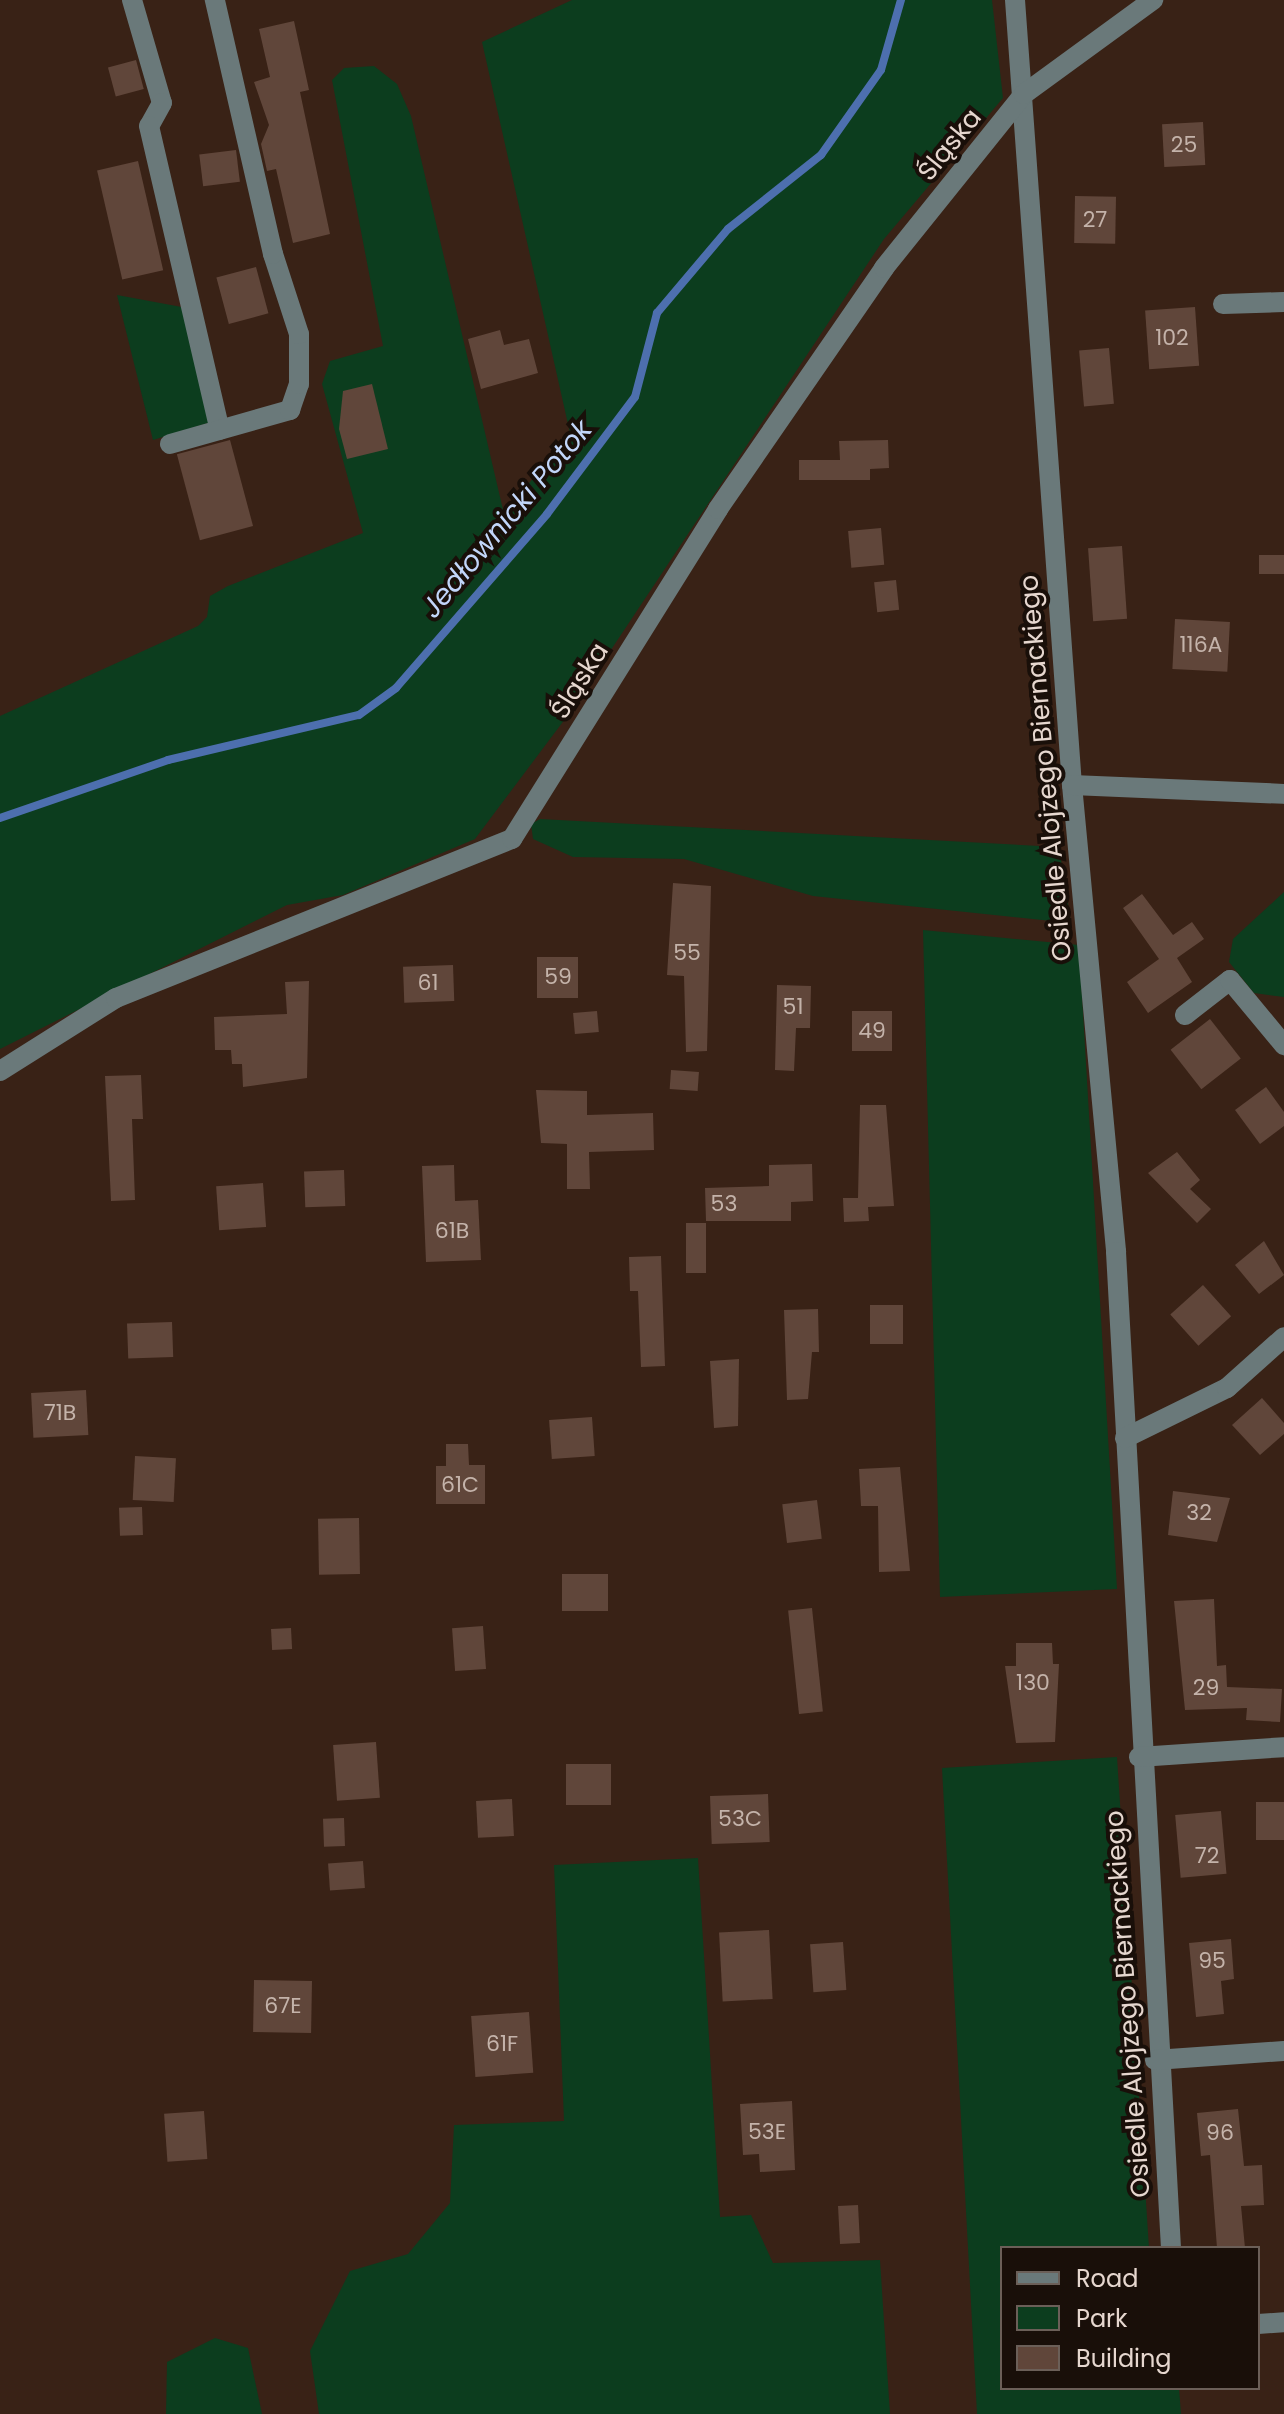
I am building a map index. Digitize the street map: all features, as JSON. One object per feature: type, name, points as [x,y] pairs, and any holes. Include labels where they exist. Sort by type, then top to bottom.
[{"type":"street","points":[[132,0],[162,103],[149,126],[220,430]]},
{"type":"street","points":[[170,444],[290,410],[299,334],[273,254],[215,0]]},
{"type":"street","points":[[1015,0],[1024,94]]},
{"type":"street","name":"Śląska","points":[[0,1071],[116,998],[512,839],[718,509],[867,293],[1024,94],[1153,0]]},
{"type":"street","name":"Osiedle Alojzego Biernackiego","points":[[1024,94],[1072,785],[1116,1252],[1155,2060],[1171,2246]]},
{"type":"street","points":[[1223,304],[1284,302]]},
{"type":"street","points":[[1072,785],[1284,794]]},
{"type":"street","points":[[1185,1015],[1230,980],[1284,1045]]},
{"type":"street","points":[[1125,1438],[1227,1388],[1284,1337]]},
{"type":"street","points":[[1139,1757],[1284,1747]]},
{"type":"street","points":[[1155,2060],[1284,2051]]},
{"type":"street","points":[[1260,2324],[1284,2322]]},
{"type":"green space","points":[[572,0],[992,0],[1003,98],[884,239],[565,719],[475,839],[343,895],[287,905],[0,1049],[0,716],[198,626],[207,617],[210,596],[228,586],[363,533],[322,384],[330,361],[383,346],[332,80],[344,68],[374,66],[397,84],[411,116],[504,514],[570,433],[482,42]]},
{"type":"green space","points":[[117,295],[187,308],[211,422],[153,440]]},
{"type":"green space","points":[[540,819],[1059,847],[1071,923],[813,896],[684,859],[573,857],[533,839],[531,824]]},
{"type":"green space","points":[[1284,892],[1284,997],[1254,993],[1229,962],[1233,939]]},
{"type":"green space","points":[[923,930],[1079,945],[1117,1589],[940,1597]]},
{"type":"green space","points":[[1117,1757],[1149,2246],[1000,2246],[1000,2390],[1179,2390],[1181,2414],[977,2414],[942,1768]]},
{"type":"green space","points":[[698,1858],[720,2217],[751,2215],[773,2263],[880,2260],[890,2414],[319,2414],[310,2351],[350,2271],[408,2254],[450,2203],[454,2125],[564,2121],[554,1865]]},
{"type":"green space","points":[[215,2338],[248,2348],[262,2414],[166,2414],[167,2362]]},
{"type":"building","points":[[294,21],[309,90],[300,92],[330,234],[293,243],[276,169],[267,171],[261,144],[269,125],[254,82],[270,77],[259,29]]},
{"type":"building","points":[[136,60],[144,89],[116,96],[108,68]]},
{"type":"building","points":[[1203,122],[1205,165],[1164,167],[1162,124]]},
{"type":"building","points":[[236,150],[240,182],[203,186],[199,155]]},
{"type":"building","points":[[138,161],[163,270],[122,280],[97,170]]},
{"type":"building","points":[[1075,196],[1116,197],[1115,244],[1074,243]]},
{"type":"building","points":[[256,267],[268,313],[229,324],[216,278]]},
{"type":"building","points":[[1195,307],[1199,366],[1149,369],[1145,310]]},
{"type":"building","points":[[500,330],[504,345],[529,339],[538,373],[481,389],[468,339]]},
{"type":"building","points":[[1109,348],[1114,404],[1084,406],[1079,351]]},
{"type":"building","points":[[372,384],[388,449],[347,459],[339,429],[343,391]]},
{"type":"building","points":[[230,440],[253,526],[200,540],[177,454]]},
{"type":"building","points":[[888,440],[889,468],[870,469],[870,480],[799,480],[799,460],[840,460],[839,441]]},
{"type":"building","points":[[881,528],[884,565],[851,568],[848,531]]},
{"type":"building","points":[[1122,546],[1127,619],[1093,621],[1088,548]]},
{"type":"building","points":[[1259,555],[1284,555],[1284,574],[1259,574]]},
{"type":"building","points":[[896,580],[899,610],[877,612],[874,582]]},
{"type":"building","points":[[1175,619],[1230,622],[1227,672],[1172,669]]},
{"type":"building","points":[[673,883],[711,886],[707,1051],[686,1052],[684,976],[667,975]]},
{"type":"building","points":[[1142,894],[1173,935],[1192,922],[1204,939],[1177,958],[1192,982],[1148,1013],[1127,982],[1159,959],[1123,908]]},
{"type":"building","points":[[537,957],[578,957],[578,998],[537,998]]},
{"type":"building","points":[[453,965],[454,1001],[404,1003],[403,967]]},
{"type":"building","points":[[309,981],[307,1078],[243,1087],[242,1064],[232,1064],[231,1050],[215,1050],[214,1017],[287,1014],[285,982]]},
{"type":"building","points":[[777,985],[811,986],[810,1028],[796,1028],[794,1071],[775,1070]]},
{"type":"building","points":[[597,1011],[599,1032],[575,1034],[573,1013]]},
{"type":"building","points":[[852,1011],[892,1011],[892,1051],[852,1051]]},
{"type":"building","points":[[1210,1019],[1241,1058],[1201,1089],[1171,1050]]},
{"type":"building","points":[[671,1070],[699,1072],[698,1091],[670,1089]]},
{"type":"building","points":[[141,1075],[143,1119],[132,1119],[135,1200],[111,1201],[105,1076]]},
{"type":"building","points":[[1266,1087],[1284,1112],[1284,1126],[1260,1144],[1235,1110]]},
{"type":"building","points":[[536,1090],[587,1091],[587,1115],[653,1113],[654,1150],[589,1152],[590,1189],[567,1189],[567,1144],[541,1143]]},
{"type":"building","points":[[860,1105],[886,1105],[894,1206],[868,1207],[869,1221],[844,1222],[843,1198],[858,1198]]},
{"type":"building","points":[[1177,1152],[1200,1180],[1190,1189],[1211,1209],[1197,1223],[1148,1173]]},
{"type":"building","points":[[812,1164],[813,1201],[791,1202],[791,1221],[706,1221],[705,1188],[769,1186],[769,1165]]},
{"type":"building","points":[[454,1165],[455,1201],[478,1200],[481,1260],[426,1262],[422,1166]]},
{"type":"building","points":[[344,1170],[345,1206],[305,1207],[304,1171]]},
{"type":"building","points":[[263,1183],[266,1227],[219,1230],[216,1186]]},
{"type":"building","points":[[686,1223],[706,1223],[706,1273],[686,1273]]},
{"type":"building","points":[[1264,1241],[1284,1275],[1259,1294],[1235,1265]]},
{"type":"building","points":[[661,1256],[665,1366],[641,1367],[638,1291],[630,1291],[629,1257]]},
{"type":"building","points":[[1203,1285],[1231,1316],[1198,1346],[1170,1314]]},
{"type":"building","points":[[870,1305],[903,1305],[903,1344],[870,1344]]},
{"type":"building","points":[[818,1309],[819,1352],[812,1352],[808,1399],[787,1400],[784,1310]]},
{"type":"building","points":[[172,1322],[173,1357],[128,1359],[127,1324]]},
{"type":"building","points":[[739,1359],[738,1426],[714,1428],[710,1361]]},
{"type":"building","points":[[86,1390],[88,1435],[33,1438],[31,1393]]},
{"type":"building","points":[[1262,1398],[1284,1423],[1284,1434],[1260,1455],[1232,1425]]},
{"type":"building","points":[[592,1417],[595,1456],[552,1459],[549,1420]]},
{"type":"building","points":[[446,1444],[468,1444],[469,1465],[485,1465],[485,1504],[436,1504],[436,1466],[446,1466]]},
{"type":"building","points":[[135,1456],[176,1458],[174,1502],[133,1500]]},
{"type":"building","points":[[900,1467],[910,1571],[879,1572],[878,1506],[861,1506],[859,1469]]},
{"type":"building","points":[[1173,1491],[1230,1498],[1217,1542],[1168,1535]]},
{"type":"building","points":[[817,1500],[822,1539],[787,1543],[782,1504]]},
{"type":"building","points":[[142,1507],[143,1535],[120,1536],[119,1508]]},
{"type":"building","points":[[359,1518],[360,1574],[319,1575],[318,1519]]},
{"type":"building","points":[[562,1574],[608,1574],[608,1611],[562,1611]]},
{"type":"building","points":[[1214,1599],[1217,1666],[1226,1665],[1227,1687],[1282,1689],[1280,1722],[1246,1720],[1247,1708],[1185,1710],[1174,1601]]},
{"type":"building","points":[[812,1608],[823,1711],[799,1714],[788,1611]]},
{"type":"building","points":[[483,1626],[486,1669],[455,1671],[452,1628]]},
{"type":"building","points":[[291,1628],[292,1649],[272,1650],[271,1629]]},
{"type":"building","points":[[1016,1643],[1052,1643],[1053,1664],[1059,1664],[1055,1742],[1016,1743],[1005,1666],[1016,1666]]},
{"type":"building","points":[[376,1742],[380,1798],[337,1801],[333,1745]]},
{"type":"building","points":[[566,1764],[611,1764],[611,1805],[566,1805]]},
{"type":"building","points":[[768,1794],[770,1842],[712,1844],[710,1796]]},
{"type":"building","points":[[512,1799],[514,1836],[478,1838],[476,1801]]},
{"type":"building","points":[[1256,1802],[1284,1802],[1284,1840],[1256,1840]]},
{"type":"building","points":[[1221,1811],[1226,1874],[1181,1878],[1175,1815]]},
{"type":"building","points":[[344,1818],[345,1846],[324,1847],[323,1819]]},
{"type":"building","points":[[363,1861],[365,1888],[330,1890],[328,1863]]},
{"type":"building","points":[[769,1930],[773,1999],[723,2002],[719,1933]]},
{"type":"building","points":[[1231,1939],[1234,1979],[1221,1981],[1224,2014],[1196,2017],[1189,1943]]},
{"type":"building","points":[[843,1942],[846,1990],[813,1992],[810,1944]]},
{"type":"building","points":[[254,1980],[312,1981],[311,2033],[253,2032]]},
{"type":"building","points":[[529,2012],[533,2073],[475,2077],[471,2016]]},
{"type":"building","points":[[792,2101],[795,2170],[760,2172],[759,2154],[743,2155],[740,2104]]},
{"type":"building","points":[[1238,2109],[1244,2166],[1262,2165],[1264,2205],[1241,2206],[1245,2246],[1217,2246],[1210,2155],[1201,2156],[1197,2113]]},
{"type":"building","points":[[204,2111],[207,2159],[167,2162],[164,2114]]},
{"type":"building","points":[[858,2205],[860,2243],[840,2244],[838,2206]]},
{"type":"waterway","name":"Jedłownicki Potok","points":[[0,818],[168,760],[359,715],[396,688],[547,514],[635,397],[657,313],[728,229],[821,155],[881,70],[901,0]]}]
